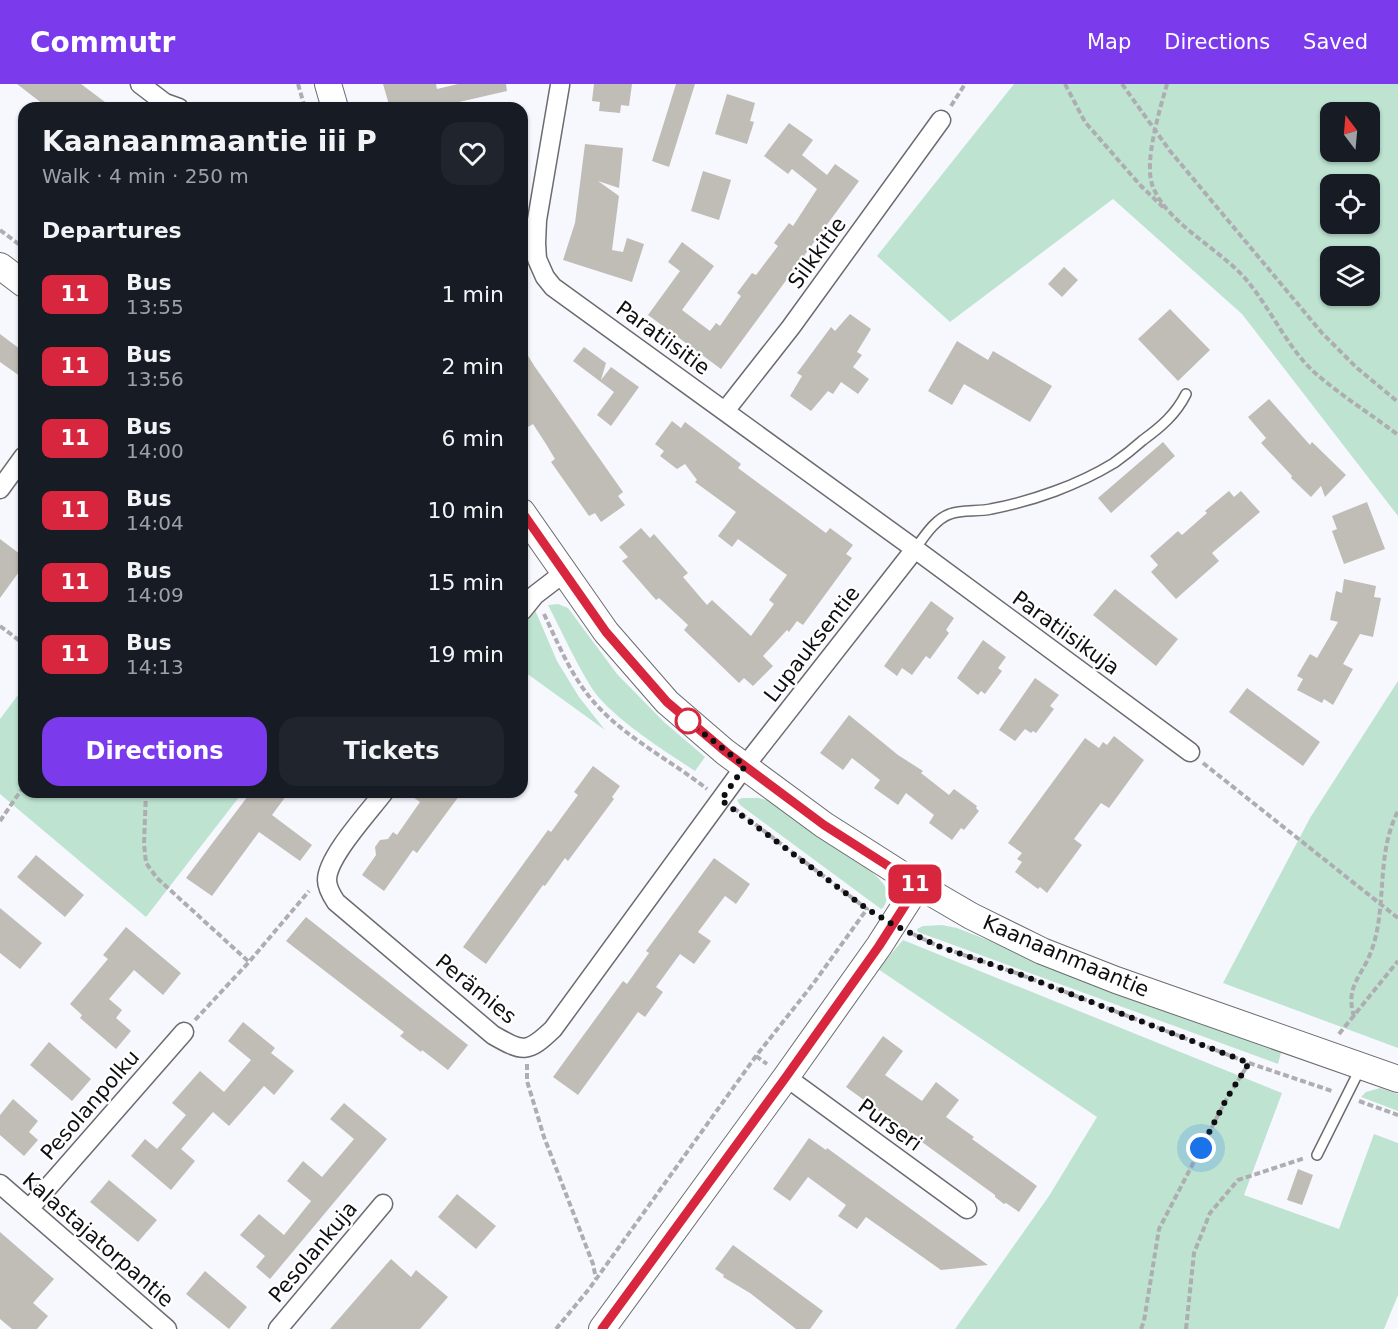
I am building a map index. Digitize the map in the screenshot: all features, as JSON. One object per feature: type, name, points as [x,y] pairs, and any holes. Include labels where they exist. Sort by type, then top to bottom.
[{"type":"street","points":[[140,84],[164,102]]},
{"type":"street","points":[[328,84],[332,102]]},
{"type":"street","name":"Paratiisitie","points":[[560,85],[537,220],[537,259],[545,277],[553,287],[915,549]]},
{"type":"street","name":"Silkkitie","points":[[725,411],[791,327],[941,120]]},
{"type":"street","points":[[0,266],[18,280]]},
{"type":"street","points":[[0,489],[18,464]]},
{"type":"street","name":"Kaanaanmaantie","points":[[528,520],[606,632],[647,681],[688,721],[824,825],[971,916],[1042,951],[1116,980],[1398,1079]]},
{"type":"street","name":"Paratiisikuja","points":[[915,549],[1190,752]]},
{"type":"street","name":"Lupauksentie","points":[[745,766],[915,549]]},
{"type":"street","points":[[528,604],[535,595],[565,572]]},
{"type":"street","name":"Perämies","points":[[329,867],[326,883],[336,902],[493,1035],[513,1047],[527,1048],[538,1044],[553,1029],[745,766]]},
{"type":"street","points":[[329,867],[339,850],[379,798]]},
{"type":"street","points":[[611,1326],[918,885]]},
{"type":"street","name":"Pesolanpolku","points":[[29,1209],[184,1032]]},
{"type":"street","name":"Purseri","points":[[786,1077],[967,1209]]},
{"type":"street","name":"Kalastajatorpantie","points":[[0,1184],[167,1329]]},
{"type":"street","name":"Pesolankuja","points":[[278,1329],[383,1204]]},
{"type":"lane","points":[[915,549],[933,527],[950,514],[990,509],[1031,498],[1073,484],[1115,462],[1159,428],[1179,409],[1185,394]]},
{"type":"lane","points":[[1317,1155],[1361,1067]]},
{"type":"path","points":[[298,84],[303,102]]},
{"type":"path","points":[[941,120],[965,84]]},
{"type":"path","points":[[1065,84],[1085,122],[1140,185],[1249,282],[1275,323],[1313,371],[1398,435]]},
{"type":"path","points":[[1122,84],[1154,130],[1322,333],[1357,368],[1398,402]]},
{"type":"path","points":[[1167,84],[1154,130],[1150,174],[1152,187],[1168,212]]},
{"type":"path","points":[[0,230],[18,244]]},
{"type":"path","points":[[535,595],[575,676],[588,696],[609,717],[867,909],[938,946],[1019,974],[1249,1063],[1319,1085],[1398,1115]]},
{"type":"path","points":[[0,626],[18,640]]},
{"type":"path","points":[[1190,752],[1398,918]]},
{"type":"path","points":[[0,821],[18,795]]},
{"type":"path","points":[[146,798],[144,844],[147,862],[157,878],[249,962]]},
{"type":"path","points":[[1354,1017],[1350,1002],[1355,982],[1371,951],[1381,904],[1384,855],[1398,811]]},
{"type":"path","points":[[184,1032],[249,962],[329,867]]},
{"type":"path","points":[[556,1329],[596,1279],[756,1056],[813,984],[867,909]]},
{"type":"path","points":[[1339,1035],[1398,961]]},
{"type":"path","points":[[527,1048],[527,1081],[544,1137],[593,1264],[596,1279]]},
{"type":"path","points":[[1141,1329],[1159,1229],[1227,1098],[1249,1063]]},
{"type":"path","points":[[1186,1329],[1194,1253],[1210,1213],[1238,1180],[1317,1155]]},
{"type":"green space","points":[[1014,84],[1398,84],[1398,516],[1242,314],[1113,199],[950,322],[877,256]]},
{"type":"green space","points":[[558,604],[568,608],[617,674],[664,722],[705,757],[695,771],[639,733],[600,698],[591,687],[548,605]]},
{"type":"green space","points":[[535,610],[557,661],[579,697],[605,730],[528,674],[528,619]]},
{"type":"green space","points":[[1398,681],[1398,1048],[1223,983],[1310,818]]},
{"type":"green space","points":[[18,695],[18,798],[238,798],[146,917],[0,794],[0,719]]},
{"type":"green space","points":[[759,798],[773,802],[870,870],[887,890],[883,908],[881,909],[740,805],[737,800]]},
{"type":"green space","points":[[942,925],[957,928],[1282,1049],[1278,1064],[918,932],[917,929],[923,926]]},
{"type":"green space","points":[[903,940],[1282,1093],[1244,1195],[1339,1229],[1374,1134],[1398,1143],[1398,1295],[1384,1329],[955,1329],[1049,1196],[1097,1117],[878,969]]},
{"type":"green space","points":[[1380,1088],[1398,1094],[1398,1111],[1361,1097],[1366,1092]]},
{"type":"building","points":[[17,84],[81,84],[105,102],[40,102]]},
{"type":"building","points":[[383,84],[436,84],[437,89],[458,84],[506,84],[507,91],[459,102],[388,102]]},
{"type":"building","points":[[594,84],[632,84],[629,106],[621,105],[620,113],[599,111],[600,102],[592,101]]},
{"type":"building","points":[[676,84],[695,84],[669,167],[652,161]]},
{"type":"building","points":[[727,94],[755,103],[750,121],[754,122],[747,144],[715,134]]},
{"type":"building","points":[[789,123],[813,140],[802,155],[827,175],[835,164],[859,181],[721,369],[648,315],[680,271],[668,262],[682,242],[714,266],[682,310],[710,331],[716,323],[720,326],[741,296],[737,293],[752,273],[756,275],[778,246],[774,243],[789,223],[793,226],[817,189],[792,169],[788,174],[764,156]]},
{"type":"building","points":[[585,144],[623,148],[619,188],[598,181],[619,196],[612,250],[623,252],[627,238],[644,244],[632,282],[563,260],[575,223]]},
{"type":"building","points":[[703,171],[731,180],[719,220],[691,211]]},
{"type":"building","points":[[1064,267],[1078,280],[1062,297],[1048,284]]},
{"type":"building","points":[[1170,309],[1210,350],[1178,381],[1138,339]]},
{"type":"building","points":[[850,314],[871,329],[857,352],[862,355],[853,367],[869,379],[858,394],[841,382],[833,394],[828,391],[811,411],[790,396],[802,376],[797,373],[831,327],[835,331]]},
{"type":"building","points":[[0,334],[18,348],[18,375],[0,362]]},
{"type":"building","points":[[957,341],[988,360],[993,351],[1052,386],[1030,422],[964,384],[952,405],[928,391]]},
{"type":"building","points":[[584,347],[606,363],[601,380],[611,367],[639,387],[611,426],[597,415],[614,392],[573,361]]},
{"type":"building","points":[[528,356],[623,492],[618,496],[625,505],[601,522],[595,513],[589,516],[551,462],[555,459],[533,424],[528,427]]},
{"type":"building","points":[[1269,399],[1310,445],[1312,442],[1346,475],[1325,497],[1321,486],[1311,497],[1261,443],[1266,438],[1248,417]]},
{"type":"building","points":[[672,421],[681,428],[685,422],[741,464],[738,468],[826,533],[830,528],[853,545],[846,554],[852,558],[803,625],[797,621],[789,632],[787,630],[763,656],[773,666],[753,686],[744,678],[739,683],[684,630],[688,625],[659,598],[656,600],[622,561],[628,557],[619,547],[641,528],[650,538],[654,534],[688,573],[683,577],[707,605],[712,600],[751,636],[774,604],[769,600],[787,575],[738,539],[732,547],[718,536],[736,512],[695,482],[697,480],[685,464],[677,469],[660,456],[664,451],[655,444]]},
{"type":"building","points":[[1163,442],[1175,456],[1111,513],[1098,498]]},
{"type":"building","points":[[1229,491],[1234,497],[1241,491],[1260,512],[1212,553],[1219,561],[1176,599],[1151,572],[1158,565],[1150,556],[1178,531],[1182,535],[1207,513],[1205,511]]},
{"type":"building","points":[[1367,502],[1385,549],[1344,564],[1332,531],[1337,529],[1332,516]]},
{"type":"building","points":[[0,539],[18,552],[18,573],[0,598]]},
{"type":"building","points":[[1344,579],[1376,586],[1374,597],[1381,598],[1373,637],[1360,634],[1343,664],[1353,669],[1333,705],[1324,699],[1322,703],[1297,690],[1303,679],[1297,676],[1310,654],[1317,658],[1338,622],[1330,620],[1336,591],[1342,593]]},
{"type":"building","points":[[1115,589],[1178,639],[1156,666],[1093,615]]},
{"type":"building","points":[[931,601],[954,618],[946,630],[949,633],[930,659],[926,656],[912,675],[902,668],[897,676],[884,666]]},
{"type":"building","points":[[983,640],[1006,657],[998,668],[1002,671],[985,694],[981,691],[978,695],[957,678]]},
{"type":"building","points":[[1035,678],[1059,695],[1050,706],[1054,709],[1036,733],[1025,729],[1015,741],[999,730]]},
{"type":"building","points":[[1247,688],[1320,742],[1303,766],[1229,712]]},
{"type":"building","points":[[849,715],[898,755],[923,771],[921,773],[949,795],[954,789],[977,806],[979,811],[964,830],[961,828],[952,840],[929,823],[934,815],[906,793],[898,805],[874,788],[880,780],[852,758],[843,770],[820,753]]},
{"type":"building","points":[[1114,736],[1144,760],[1109,808],[1101,803],[1074,839],[1082,845],[1047,893],[1040,887],[1038,889],[1015,872],[1022,862],[1017,859],[1022,853],[1008,843],[1085,738],[1099,748],[1103,742],[1107,745]]},
{"type":"building","points":[[593,766],[620,786],[612,797],[614,799],[568,861],[565,858],[545,886],[543,885],[486,964],[463,947],[548,830],[551,832],[578,795],[574,792]]},
{"type":"building","points":[[246,798],[285,798],[272,815],[312,845],[300,861],[259,832],[212,896],[186,878]]},
{"type":"building","points":[[414,798],[458,798],[417,853],[413,850],[384,891],[362,875],[376,855],[375,847],[380,840],[388,839],[393,832],[397,835],[420,802]]},
{"type":"building","points":[[36,855],[84,895],[65,917],[17,877]]},
{"type":"building","points":[[714,858],[750,884],[736,904],[725,896],[698,932],[711,941],[694,964],[680,954],[656,987],[663,992],[645,1017],[638,1012],[578,1095],[553,1077],[623,981],[627,984],[649,953],[646,951]]},
{"type":"building","points":[[0,908],[42,943],[20,969],[0,953]]},
{"type":"building","points":[[306,917],[468,1045],[448,1070],[400,1036],[404,1032],[286,941]]},
{"type":"building","points":[[126,927],[181,973],[163,995],[134,970],[109,999],[122,1010],[116,1018],[131,1031],[116,1049],[80,1018],[82,1015],[70,1004],[108,959],[103,955]]},
{"type":"building","points":[[243,1022],[275,1048],[271,1053],[294,1071],[274,1095],[264,1086],[229,1126],[213,1112],[181,1149],[195,1161],[171,1190],[131,1156],[145,1139],[157,1149],[186,1115],[172,1103],[200,1071],[224,1092],[251,1060],[228,1041]]},
{"type":"building","points":[[883,1036],[903,1051],[885,1075],[922,1101],[936,1082],[959,1100],[946,1117],[974,1137],[972,1139],[1037,1186],[1019,1212],[1006,1203],[1004,1204],[995,1195],[846,1087]]},
{"type":"building","points":[[49,1042],[91,1079],[72,1101],[30,1065]]},
{"type":"building","points":[[13,1099],[38,1121],[29,1132],[38,1140],[24,1156],[0,1135],[0,1115]]},
{"type":"building","points":[[344,1103],[387,1139],[270,1279],[256,1267],[265,1256],[240,1235],[259,1214],[284,1235],[311,1201],[287,1181],[303,1161],[322,1177],[354,1139],[330,1119]]},
{"type":"building","points":[[809,1138],[826,1150],[827,1148],[988,1265],[941,1270],[866,1217],[857,1229],[838,1216],[846,1205],[808,1177],[790,1201],[773,1189]]},
{"type":"building","points":[[1298,1169],[1313,1175],[1302,1205],[1287,1200]]},
{"type":"building","points":[[109,1180],[157,1220],[138,1242],[90,1202]]},
{"type":"building","points":[[457,1194],[496,1226],[476,1249],[438,1217]]},
{"type":"building","points":[[0,1232],[54,1279],[33,1303],[48,1316],[37,1329],[12,1329],[0,1319]]},
{"type":"building","points":[[733,1245],[823,1311],[810,1329],[796,1329],[715,1269]]},
{"type":"building","points":[[391,1259],[411,1277],[416,1270],[448,1297],[420,1329],[330,1329]]},
{"type":"building","points":[[205,1271],[247,1307],[229,1329],[186,1294]]},
{"type":"bus line","name":"11","points":[[528,521],[606,632],[667,702],[726,752],[824,825],[918,885],[879,946],[786,1077],[602,1329]]},
{"type":"route","points":[[688,721],[745,766],[721,800],[867,909],[938,946],[1019,974],[1249,1063],[1227,1098],[1201,1148]]}]
